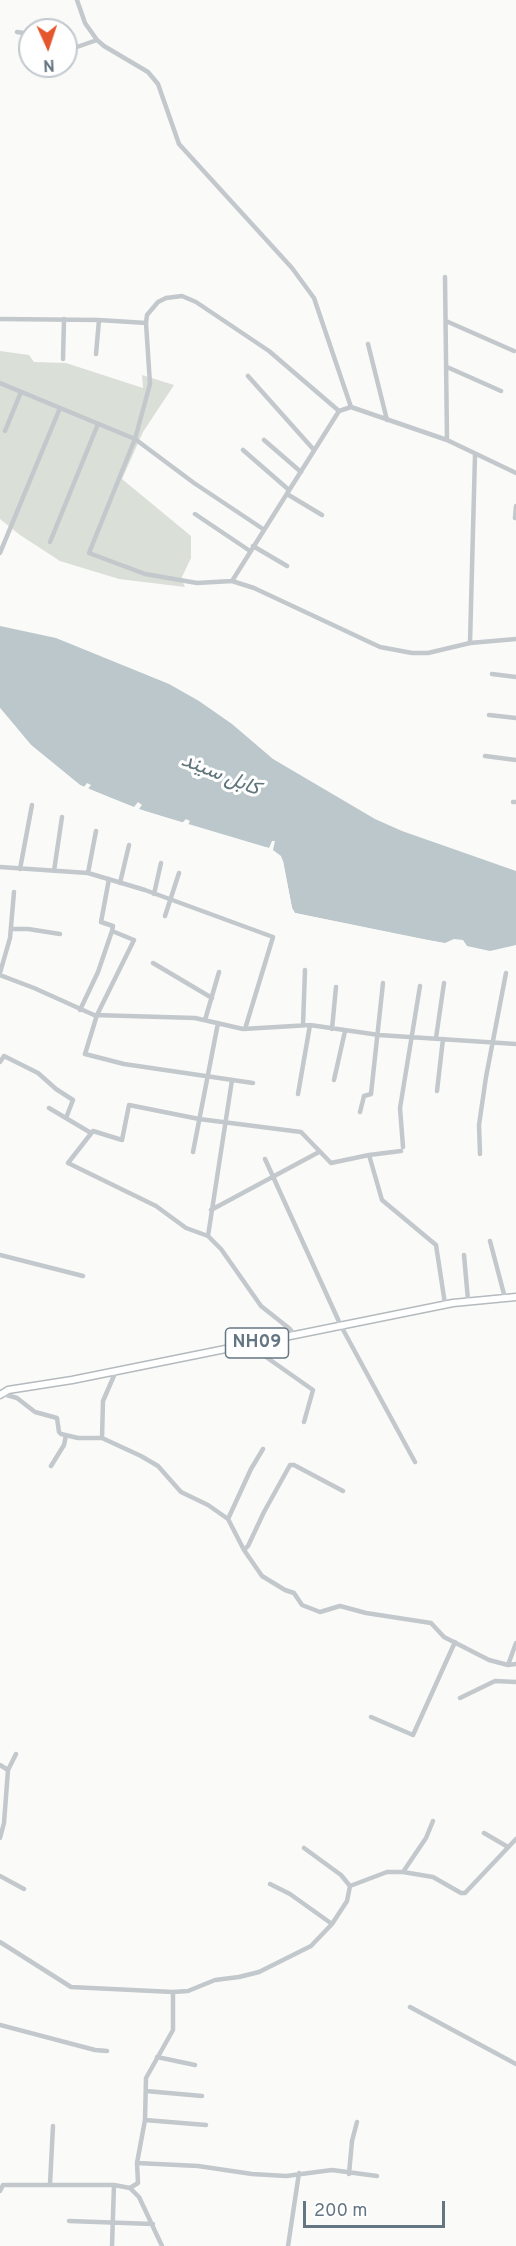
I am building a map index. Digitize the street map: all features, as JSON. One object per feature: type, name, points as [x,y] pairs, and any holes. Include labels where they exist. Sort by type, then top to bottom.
[{"type":"main road","name":"NH09","points":[[1,1394],[8,1390],[249,1345],[445,1304],[516,1297]]},
{"type":"street","points":[[77,0],[85,23],[97,40],[148,72],[158,84],[179,144],[292,268],[314,298],[351,408]]},
{"type":"street","points":[[78,47],[97,40]]},
{"type":"street","points":[[445,277],[447,440]]},
{"type":"street","points":[[339,411],[269,351],[189,299],[182,296],[158,302],[147,315],[150,384],[135,439],[89,553],[145,574],[197,583],[232,581],[254,588],[380,647],[412,653],[428,653],[470,643],[516,639]]},
{"type":"street","points":[[0,319],[146,323]]},
{"type":"street","points":[[63,358],[64,319]]},
{"type":"street","points":[[96,354],[99,320]]},
{"type":"street","points":[[446,321],[514,351]]},
{"type":"street","points":[[368,344],[387,420]]},
{"type":"street","points":[[447,367],[501,391]]},
{"type":"street","points":[[248,376],[314,450]]},
{"type":"street","points":[[0,383],[135,439],[263,530]]},
{"type":"street","points":[[5,431],[21,392]]},
{"type":"street","points":[[0,553],[60,408]]},
{"type":"street","points":[[232,581],[339,411],[351,408],[447,440],[475,455],[516,472]]},
{"type":"street","points":[[51,542],[98,424]]},
{"type":"street","points":[[264,440],[301,472]]},
{"type":"street","points":[[243,450],[288,492],[322,514]]},
{"type":"street","points":[[470,643],[475,455]]},
{"type":"street","points":[[515,518],[516,506]]},
{"type":"street","points":[[195,514],[287,566]]},
{"type":"street","points":[[492,674],[516,677]]},
{"type":"street","points":[[489,715],[516,718]]},
{"type":"street","points":[[485,756],[516,760]]},
{"type":"street","points":[[20,869],[32,805]]},
{"type":"street","points":[[54,871],[62,817]]},
{"type":"street","points":[[88,873],[96,831]]},
{"type":"street","points":[[120,882],[129,845]]},
{"type":"street","points":[[154,894],[161,863]]},
{"type":"street","points":[[0,867],[88,873],[120,882],[273,937],[245,1029]]},
{"type":"street","points":[[165,916],[179,873]]},
{"type":"street","points":[[80,1010],[98,972],[112,932],[113,926],[101,922],[109,879]]},
{"type":"street","points":[[14,892],[11,929],[0,974],[80,1010],[97,1015],[195,1018],[245,1029],[310,1025],[379,1035],[516,1044]]},
{"type":"street","points":[[11,929],[60,934]]},
{"type":"street","points":[[112,932],[134,940],[97,1015],[85,1054],[124,1064],[253,1083]]},
{"type":"street","points":[[153,963],[212,998]]},
{"type":"street","points":[[303,1025],[305,970]]},
{"type":"street","points":[[206,1020],[219,972]]},
{"type":"street","points":[[480,1154],[480,1125],[506,973]]},
{"type":"street","points":[[360,1112],[364,1095],[371,1094],[383,983]]},
{"type":"street","points":[[436,1038],[444,983]]},
{"type":"street","points":[[294,1335],[290,1329],[261,1306],[221,1249],[207,1236],[186,1228],[156,1206],[68,1163],[93,1131],[122,1140],[129,1105],[199,1119],[301,1132],[331,1163],[402,1149],[400,1108],[405,1104],[420,986],[413,1037]]},
{"type":"street","points":[[332,1029],[336,987]]},
{"type":"street","points":[[193,1152],[218,1023]]},
{"type":"street","points":[[298,1094],[310,1025]]},
{"type":"street","points":[[334,1080],[345,1031]]},
{"type":"street","points":[[437,1091],[443,1039]]},
{"type":"street","points":[[0,1062],[4,1056],[39,1073],[56,1089],[73,1100],[66,1118]]},
{"type":"street","points":[[207,1236],[232,1080]]},
{"type":"street","points":[[49,1108],[91,1133]]},
{"type":"street","points":[[210,1210],[319,1152]]},
{"type":"street","points":[[369,1155],[382,1200],[436,1245],[445,1304]]},
{"type":"street","points":[[265,1159],[341,1326],[415,1462]]},
{"type":"street","points":[[490,1240],[505,1298]]},
{"type":"street","points":[[0,1255],[82,1276]]},
{"type":"street","points":[[464,1255],[468,1300]]},
{"type":"street","points":[[249,1345],[313,1390],[304,1422]]},
{"type":"street","points":[[102,1438],[103,1401],[116,1371]]},
{"type":"street","points":[[1,1394],[17,1398],[35,1412],[57,1418],[59,1432],[78,1438],[102,1438],[141,1456],[169,1476],[181,1492],[208,1505],[228,1519],[244,1550],[262,1576],[294,1593],[302,1605],[320,1612],[340,1606],[366,1613],[431,1623],[444,1637],[489,1660],[507,1665],[516,1664]]},
{"type":"street","points":[[51,1466],[64,1445],[66,1435]]},
{"type":"street","points":[[228,1519],[263,1449]]},
{"type":"street","points":[[244,1550],[290,1465],[343,1491]]},
{"type":"street","points":[[371,1717],[413,1735],[455,1642]]},
{"type":"street","points":[[507,1665],[516,1643]]},
{"type":"street","points":[[460,1698],[495,1681],[516,1682]]},
{"type":"street","points":[[0,1838],[8,1770],[16,1754]]},
{"type":"street","points":[[0,1765],[8,1770]]},
{"type":"street","points":[[0,1800],[6,1802]]},
{"type":"street","points":[[403,1872],[426,1838],[433,1821]]},
{"type":"street","points":[[484,1833],[508,1847]]},
{"type":"street","points":[[350,1886],[387,1872],[403,1872],[433,1877],[465,1893],[516,1839]]},
{"type":"street","points":[[0,1942],[71,1987],[188,1991],[215,1980],[259,1972],[311,1946],[332,1924],[348,1901],[350,1886],[341,1875],[304,1848]]},
{"type":"street","points":[[0,1876],[24,1889]]},
{"type":"street","points":[[270,1884],[290,1894],[332,1924]]},
{"type":"street","points":[[130,2188],[138,2183],[137,2163],[145,2120],[146,2078],[173,2030],[172,1992]]},
{"type":"street","points":[[410,2007],[516,2064]]},
{"type":"street","points":[[0,2025],[95,2050],[107,2051]]},
{"type":"street","points":[[157,2057],[195,2065]]},
{"type":"street","points":[[146,2091],[202,2096]]},
{"type":"street","points":[[145,2120],[206,2126]]},
{"type":"street","points":[[350,2174],[352,2141],[357,2122]]},
{"type":"street","points":[[50,2184],[53,2126]]},
{"type":"street","points":[[137,2163],[198,2166],[252,2174],[286,2176],[332,2170],[377,2176]]},
{"type":"street","points":[[288,2246],[299,2173]]},
{"type":"street","points":[[0,2191],[3,2185],[114,2185],[130,2188],[139,2197],[162,2246]]},
{"type":"street","points":[[112,2246],[114,2185]]},
{"type":"street","points":[[69,2221],[153,2224]]},
{"type":"shaded area","points":[[0,351],[29,355],[34,362],[66,363],[143,388],[142,375],[174,385],[143,432],[122,479],[191,536],[191,558],[181,579],[185,587],[119,579],[60,561],[0,519]]},
{"type":"water","name":"کابل سيند","points":[[0,626],[56,638],[169,684],[232,724],[273,759],[375,819],[402,831],[516,871],[516,945],[490,951],[467,946],[463,940],[454,939],[445,943],[420,939],[295,913],[283,861],[269,848],[138,809],[80,785],[31,745],[0,708]]},
{"type":"pier","points":[[0,708],[31,745],[80,785],[84,787],[87,783],[91,785],[88,789],[134,807],[138,802],[142,805],[139,809],[182,823],[186,819],[190,821],[188,825],[256,845],[269,848],[272,841],[275,841],[273,850],[281,856],[283,861],[295,913],[448,944],[443,945],[293,915],[280,862],[275,855],[137,812],[79,787],[43,760],[23,741],[0,713]]}]
